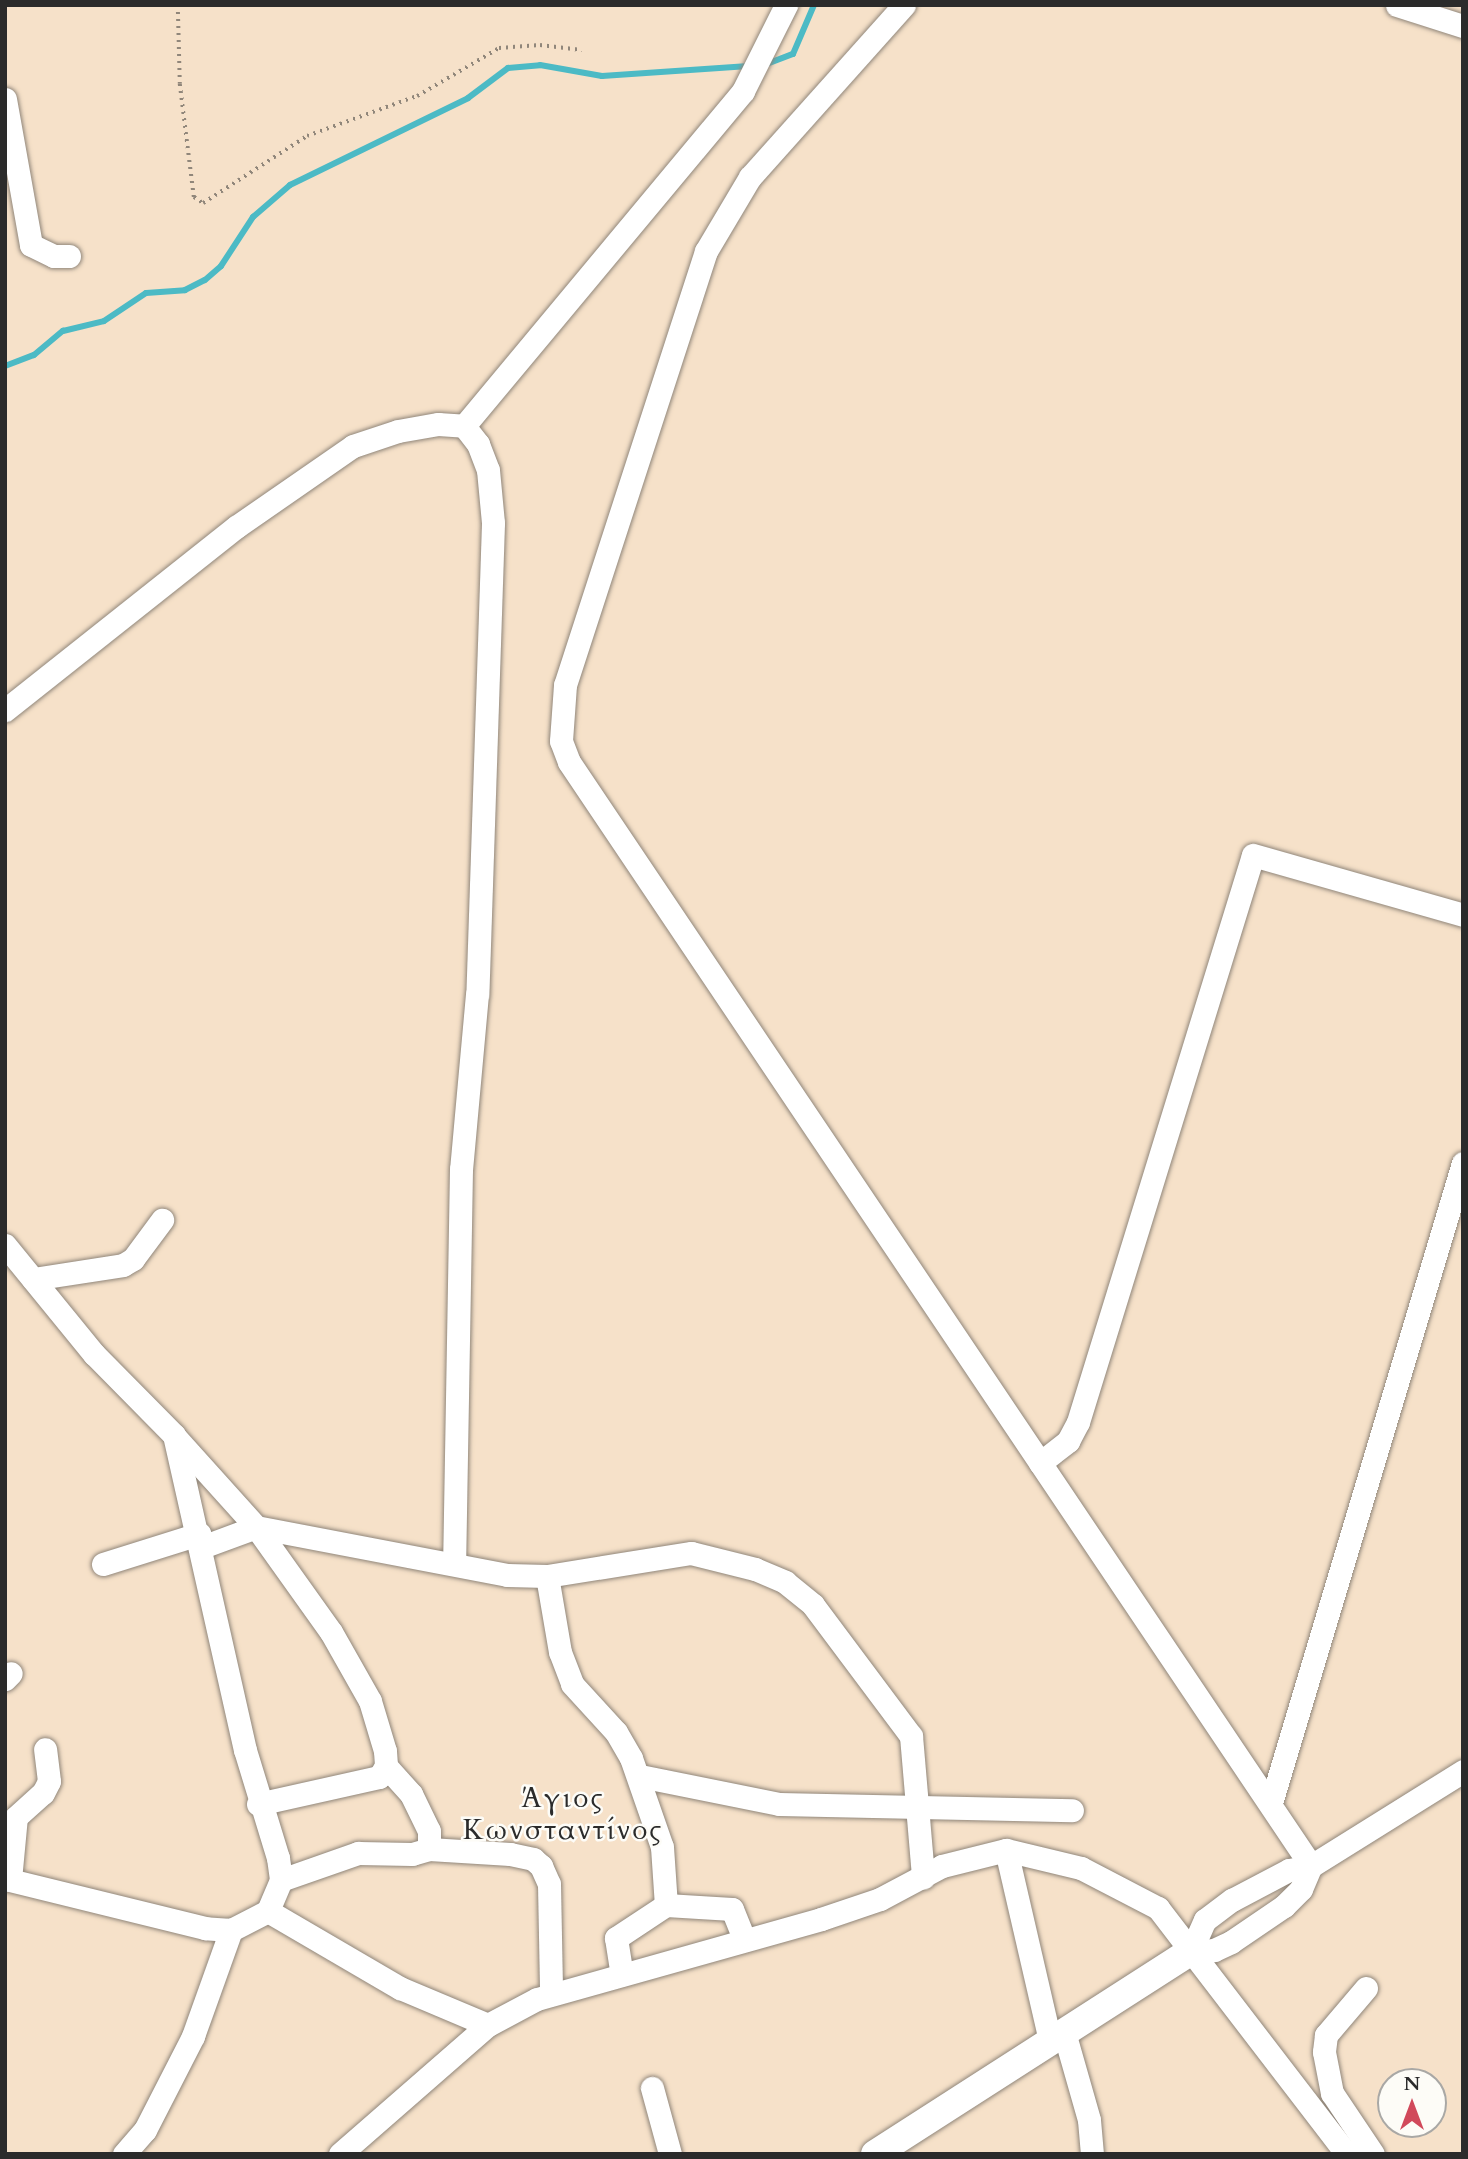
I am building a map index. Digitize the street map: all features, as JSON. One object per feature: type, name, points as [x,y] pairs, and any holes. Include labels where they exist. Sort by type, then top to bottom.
[{"type":"main road","points":[[875,2154],[1191,1951]]},
{"type":"street","points":[[464,426],[729,109],[758,63],[786,5]]},
{"type":"street","points":[[904,5],[750,177],[706,251],[565,685],[561,741],[569,762],[1271,1802],[1311,1866]]},
{"type":"street","points":[[1396,5],[1463,26]]},
{"type":"street","points":[[5,99],[11,174],[31,245],[54,256],[69,256]]},
{"type":"street","points":[[5,710],[236,527],[353,446],[425,426],[464,426]]},
{"type":"street","points":[[454,1563],[461,1168],[477,994],[493,523],[488,470],[478,444],[464,426]]},
{"type":"street","points":[[1040,1463],[1068,1440],[1078,1422],[1253,855],[1463,915]]},
{"type":"street","points":[[1271,1802],[1463,1163]]},
{"type":"street","points":[[33,1279],[124,1265],[133,1259],[162,1220]]},
{"type":"street","points":[[5,1245],[94,1354],[174,1435],[256,1527],[358,1674],[370,1700],[386,1766],[411,1794],[429,1830],[429,1849]]},
{"type":"street","points":[[46,1749],[49,1781],[43,1793],[16,1817],[8,1880],[231,1930],[268,1911],[281,1880],[278,1858],[258,1804],[174,1435]]},
{"type":"street","points":[[103,1564],[256,1527],[507,1575],[547,1576],[691,1553],[755,1569],[785,1582],[813,1605],[911,1736],[923,1877]]},
{"type":"street","points":[[547,1576],[560,1652],[572,1685],[616,1732],[640,1776],[662,1847],[666,1905]]},
{"type":"street","points":[[258,1804],[370,1780],[379,1777],[386,1766]]},
{"type":"street","points":[[1191,1951],[1196,1932],[1213,1913],[1262,1882],[1311,1866],[1463,1771]]},
{"type":"street","points":[[640,1776],[779,1804],[1072,1810]]},
{"type":"street","points":[[281,1880],[358,1853],[412,1854],[429,1849],[533,1858],[541,1866],[549,1884],[551,1993]]},
{"type":"street","points":[[1006,1850],[1057,2036],[1088,2120],[1092,2154]]},
{"type":"street","points":[[340,2154],[488,2025],[551,1993],[622,1975],[880,1899],[960,1860],[1006,1850],[1068,1864],[1138,1896],[1165,1915],[1347,2154]]},
{"type":"street","points":[[1191,1951],[1214,1950],[1231,1942],[1284,1906],[1301,1889],[1311,1866]]},
{"type":"street","points":[[622,1975],[616,1938],[666,1905],[732,1909],[744,1938]]},
{"type":"street","points":[[268,1911],[400,1988],[488,2025]]},
{"type":"street","points":[[124,2154],[145,2130],[193,2036],[231,1930]]},
{"type":"street","points":[[1366,1988],[1325,2035],[1324,2052],[1332,2093],[1373,2154]]},
{"type":"street","points":[[652,2088],[670,2154]]},
{"type":"path","points":[[178,5],[180,84],[194,197],[202,203],[307,136],[417,96],[499,48],[540,45],[582,50]]},
{"type":"waterway","points":[[764,65],[793,54],[814,5]]},
{"type":"waterway","points":[[5,366],[34,355],[63,331],[104,321],[146,293],[185,290],[205,280],[221,266],[253,217],[290,185],[468,98],[508,68],[540,65],[602,76],[749,66]]},
{"type":"district","name":"Άγιος Κωνσταντίνος","points":[[563,1814]]}]
